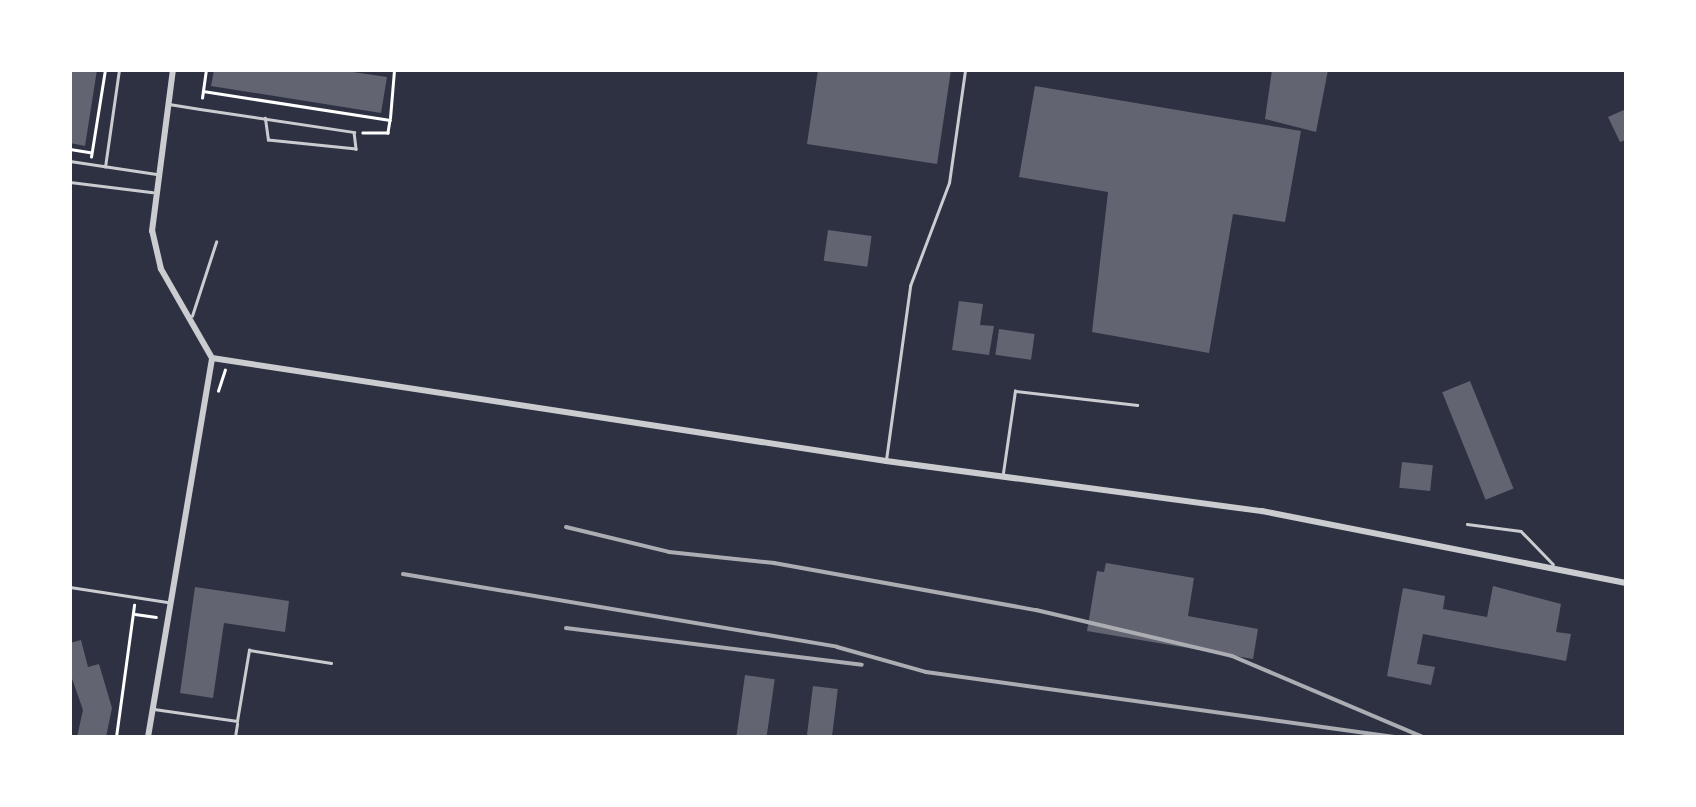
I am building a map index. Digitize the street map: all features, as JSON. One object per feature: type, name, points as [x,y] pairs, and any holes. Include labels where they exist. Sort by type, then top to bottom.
[{"type":"street","points":[[148,737],[212,358],[192,317],[161,269],[152,192],[172,70]]},
{"type":"street","points":[[212,358],[886,461],[1003,473],[1553,564],[1626,583]]},
{"type":"lane","points":[[105,167],[119,70]]},
{"type":"lane","points":[[886,461],[910,286],[949,182],[965,70]]},
{"type":"lane","points":[[168,104],[200,108],[265,118],[354,132],[350,153],[268,140],[265,118]]},
{"type":"lane","points":[[70,161],[156,174]]},
{"type":"lane","points":[[70,182],[152,192]]},
{"type":"lane","points":[[192,317],[216,242]]},
{"type":"lane","points":[[1003,473],[1015,391],[1137,405]]},
{"type":"lane","points":[[1467,524],[1521,531],[1553,564]]},
{"type":"lane","points":[[70,587],[170,602]]},
{"type":"lane","points":[[235,737],[250,650],[332,663]]},
{"type":"lane","points":[[153,708],[237,721]]},
{"type":"path","points":[[90,164],[105,70]]},
{"type":"path","points":[[200,108],[206,70]]},
{"type":"path","points":[[354,132],[388,133],[394,70]]},
{"type":"path","points":[[203,92],[390,120]]},
{"type":"path","points":[[70,149],[92,153]]},
{"type":"path","points":[[116,737],[134,597]]},
{"type":"path","points":[[132,614],[168,618]]},
{"type":"building","points":[[70,70],[97,70],[85,146],[70,143]]},
{"type":"building","points":[[214,70],[339,70],[387,77],[381,113],[211,86]]},
{"type":"building","points":[[818,70],[951,70],[937,164],[807,144]]},
{"type":"building","points":[[1272,70],[1328,70],[1316,132],[1265,119]]},
{"type":"building","points":[[1035,86],[1301,131],[1285,222],[1233,214],[1209,353],[1092,332],[1108,192],[1019,177]]},
{"type":"building","points":[[1626,109],[1626,140],[1620,142],[1608,117]]},
{"type":"building","points":[[828,230],[872,236],[867,267],[824,261]]},
{"type":"building","points":[[959,301],[983,304],[980,325],[994,326],[989,355],[952,350]]},
{"type":"building","points":[[999,329],[1035,334],[1031,360],[995,355]]},
{"type":"building","points":[[1470,381],[1513,489],[1486,500],[1442,392]]},
{"type":"building","points":[[1402,462],[1433,465],[1430,491],[1399,488]]},
{"type":"building","points":[[1106,563],[1194,578],[1188,616],[1258,629],[1253,659],[1087,631],[1097,571],[1104,572]]},
{"type":"building","points":[[1493,586],[1561,604],[1556,632],[1571,634],[1566,661],[1423,634],[1417,664],[1435,667],[1431,685],[1387,676],[1403,588],[1445,596],[1443,609],[1487,617]]},
{"type":"building","points":[[195,587],[289,601],[285,632],[224,623],[213,698],[180,693]]},
{"type":"building","points":[[81,640],[88,667],[99,664],[112,708],[106,737],[77,737],[83,710],[70,673],[70,643]]},
{"type":"building","points":[[745,675],[775,679],[767,737],[736,737]]},
{"type":"building","points":[[813,686],[838,689],[832,737],[807,737]]},
{"type":"railway","points":[[566,527],[669,552],[774,563],[1036,610],[1232,656],[1423,737]]},
{"type":"railway","points":[[403,574],[837,647],[926,672],[1395,737]]},
{"type":"railway","points":[[566,628],[862,665]]}]
